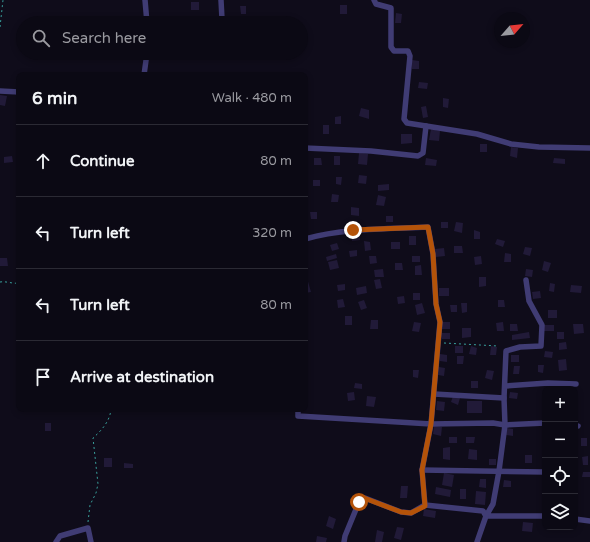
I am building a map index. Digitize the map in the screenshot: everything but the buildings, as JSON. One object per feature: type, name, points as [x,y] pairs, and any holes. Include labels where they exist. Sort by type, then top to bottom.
[{"type":"street","points":[[145,0],[146,16]]},
{"type":"street","points":[[221,0],[222,16]]},
{"type":"street","points":[[374,0],[376,4],[391,8],[391,47],[394,51],[408,51],[410,56],[404,119],[407,123],[477,134],[511,144],[539,147],[590,148]]},
{"type":"street","points":[[144,72],[146,60]]},
{"type":"street","points":[[0,91],[16,92]]},
{"type":"street","points":[[308,148],[371,151],[418,156],[423,153],[426,126]]},
{"type":"street","points":[[308,238],[322,234],[353,230],[428,227],[433,254],[436,304],[440,322],[431,424],[422,470],[425,506]]},
{"type":"street","points":[[476,542],[486,516],[493,504],[499,471],[505,425],[504,398],[506,351],[520,347],[541,346],[542,325],[529,301],[526,280]]},
{"type":"street","points":[[505,386],[548,382],[576,384]]},
{"type":"street","points":[[434,394],[504,398]]},
{"type":"street","points":[[298,412],[298,416],[431,424],[493,423],[505,425],[542,423]]},
{"type":"street","points":[[422,470],[542,472]]},
{"type":"street","points":[[344,542],[359,502],[364,498],[401,512],[411,513],[425,506],[482,511],[486,516]]},
{"type":"street","points":[[486,516],[542,516]]},
{"type":"street","points":[[578,519],[590,521]]},
{"type":"street","points":[[56,542],[60,536],[88,528],[91,542]]},
{"type":"path","points":[[0,27],[3,0]]},
{"type":"path","points":[[0,282],[4,281],[16,284]]},
{"type":"path","points":[[439,343],[498,346]]},
{"type":"path","points":[[88,528],[90,505],[96,493],[98,484],[93,438],[101,431],[111,416],[111,412]]},
{"type":"route","points":[[353,230],[428,227],[433,254],[436,304],[440,322],[431,424],[422,470],[425,506],[411,513],[401,512],[364,498],[359,502]]}]
